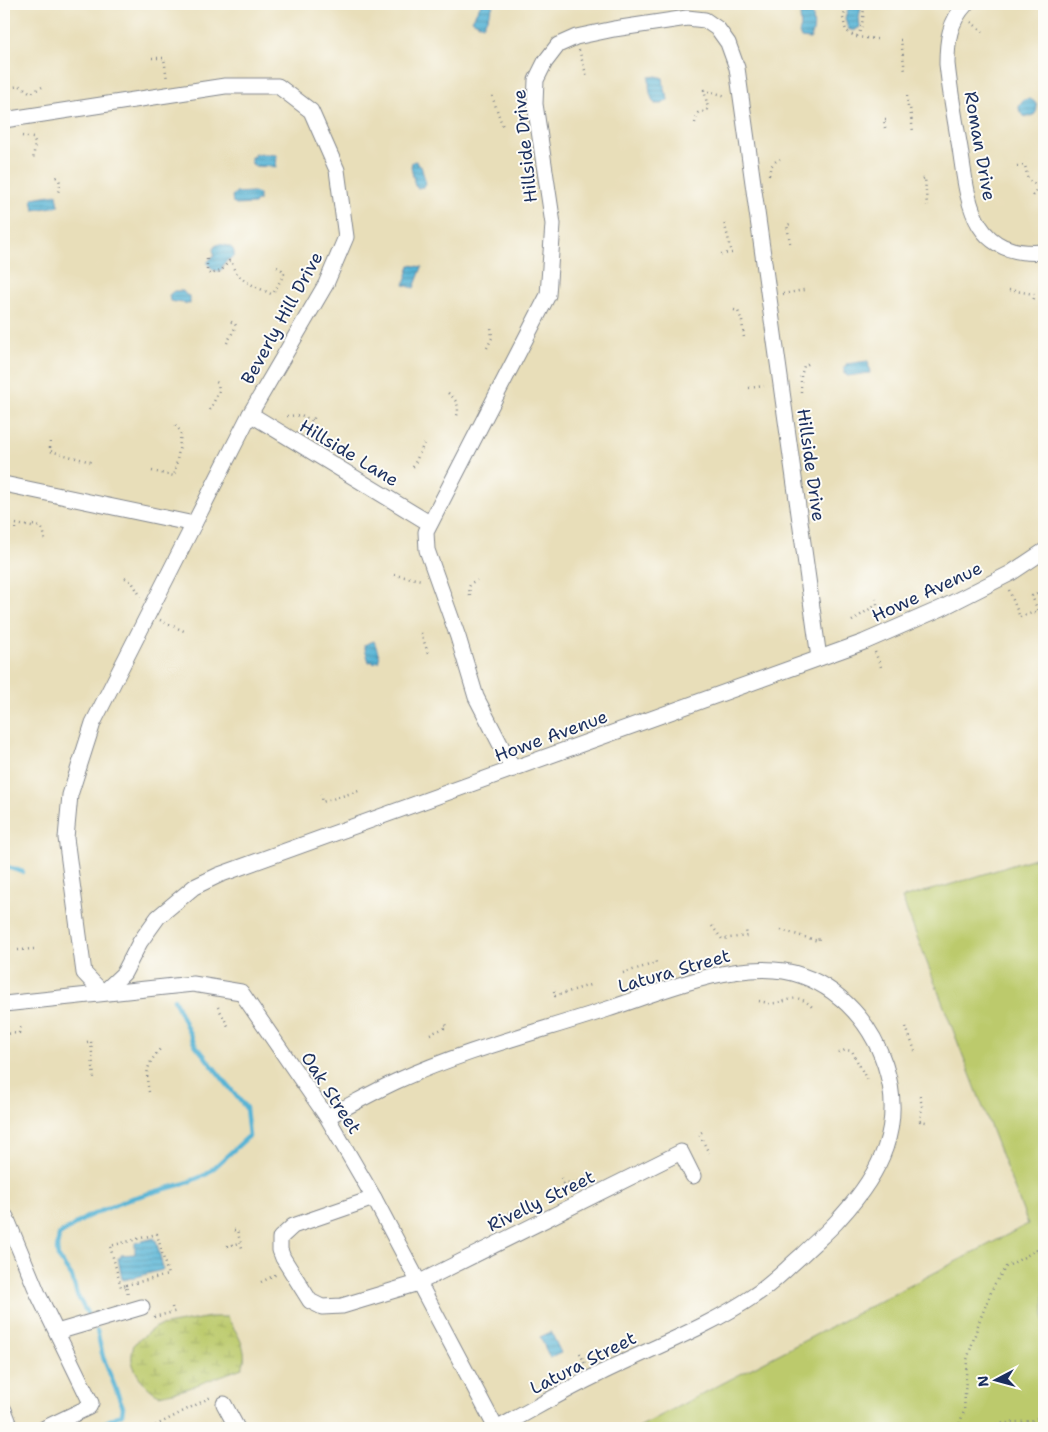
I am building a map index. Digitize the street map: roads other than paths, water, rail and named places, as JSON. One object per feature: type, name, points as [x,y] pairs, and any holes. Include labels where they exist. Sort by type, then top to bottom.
[{"type":"street","name":"Roman Drive","points":[[966,11],[954,19],[950,30],[947,64],[966,186],[973,214],[985,234],[997,243],[1024,251],[1044,252]]},
{"type":"street","name":"Hillside Drive","points":[[513,770],[476,696],[458,637],[427,550],[426,532],[548,295],[553,224],[535,104],[536,80],[545,62],[558,45],[576,37],[614,28],[687,18],[705,20],[718,28],[728,43],[737,68],[820,658]]},
{"type":"street","name":"Beverly Hill Drive","points":[[4,120],[225,86],[278,86],[311,111],[337,170],[346,238],[326,284],[250,414],[93,723],[70,795],[66,838],[84,973],[103,992]]},
{"type":"street","name":"Hillside Lane","points":[[250,414],[429,523]]},
{"type":"street","points":[[4,484],[194,524]]},
{"type":"street","name":"Howe Avenue","points":[[103,992],[124,973],[140,942],[158,917],[194,886],[219,875],[864,642],[922,618],[1004,576],[1044,551]]},
{"type":"street","name":"Latura Street","points":[[328,1117],[398,1080],[466,1054],[684,985],[738,971],[784,971],[798,974],[818,983],[836,994],[847,1004],[862,1020],[874,1040],[884,1062],[891,1090],[891,1130],[883,1155],[870,1179],[855,1201],[838,1220],[772,1282],[748,1300],[692,1330],[573,1386],[497,1428]]},
{"type":"street","name":"Oak Street","points":[[4,1004],[103,992],[193,984],[241,992],[328,1117],[374,1198],[497,1428]]},
{"type":"street","name":"Rivelly Street","points":[[374,1198],[294,1226],[280,1238],[280,1250],[283,1258],[313,1304],[322,1307],[342,1306],[418,1283],[681,1152],[694,1176]]},
{"type":"street","points":[[4,1216],[38,1294],[91,1403],[89,1407],[46,1428]]},
{"type":"street","points":[[57,1332],[136,1308]]},
{"type":"street","points":[[220,1400],[238,1428]]},
{"type":"street","points":[[4,1410],[12,1428]]},
{"type":"water","points":[[481,4],[493,6],[483,26],[472,20]]},
{"type":"water","points":[[850,4],[861,7],[860,27],[854,31],[848,29],[845,18]]},
{"type":"water","points":[[805,10],[812,13],[813,16],[814,23],[810,39],[801,38],[799,33],[801,27],[800,15]]},
{"type":"water","points":[[657,76],[663,78],[665,93],[667,93],[668,100],[662,104],[655,104],[650,91],[649,77]]},
{"type":"water","points":[[1024,99],[1032,99],[1037,104],[1035,115],[1024,117],[1019,112],[1019,104]]},
{"type":"water","points":[[254,154],[277,155],[276,167],[253,166],[251,157],[254,157]]},
{"type":"water","points":[[416,161],[421,166],[426,184],[423,187],[417,188],[411,167],[412,162]]},
{"type":"water","points":[[253,192],[259,194],[259,201],[256,201],[254,204],[236,205],[233,203],[232,196],[235,193]]},
{"type":"water","points":[[57,194],[59,206],[34,210],[32,198]]},
{"type":"water","points":[[219,244],[232,248],[234,256],[224,263],[219,271],[213,270],[207,263],[215,256],[213,250]]},
{"type":"water","points":[[410,265],[422,267],[414,288],[404,285]]},
{"type":"water","points":[[174,291],[183,291],[186,295],[190,296],[190,304],[170,301],[169,295]]},
{"type":"water","points":[[868,361],[870,373],[847,376],[844,374],[846,364]]},
{"type":"water","points":[[374,641],[380,658],[378,659],[379,661],[373,663],[372,661],[369,662],[364,645]]},
{"type":"water","points":[[154,1238],[162,1270],[122,1279],[118,1258],[121,1255],[135,1254],[135,1243]]},
{"type":"water","points":[[551,1332],[561,1353],[550,1358],[540,1337]]},
{"type":"waterway","points":[[4,866],[23,872]]},
{"type":"waterway","points":[[87,1313],[77,1295],[72,1277],[58,1257],[59,1235],[87,1217],[129,1199],[186,1183],[207,1174],[249,1136],[246,1108],[194,1043],[174,999]]},
{"type":"waterway","points":[[94,1428],[122,1414],[123,1407],[103,1357],[97,1331]]}]
